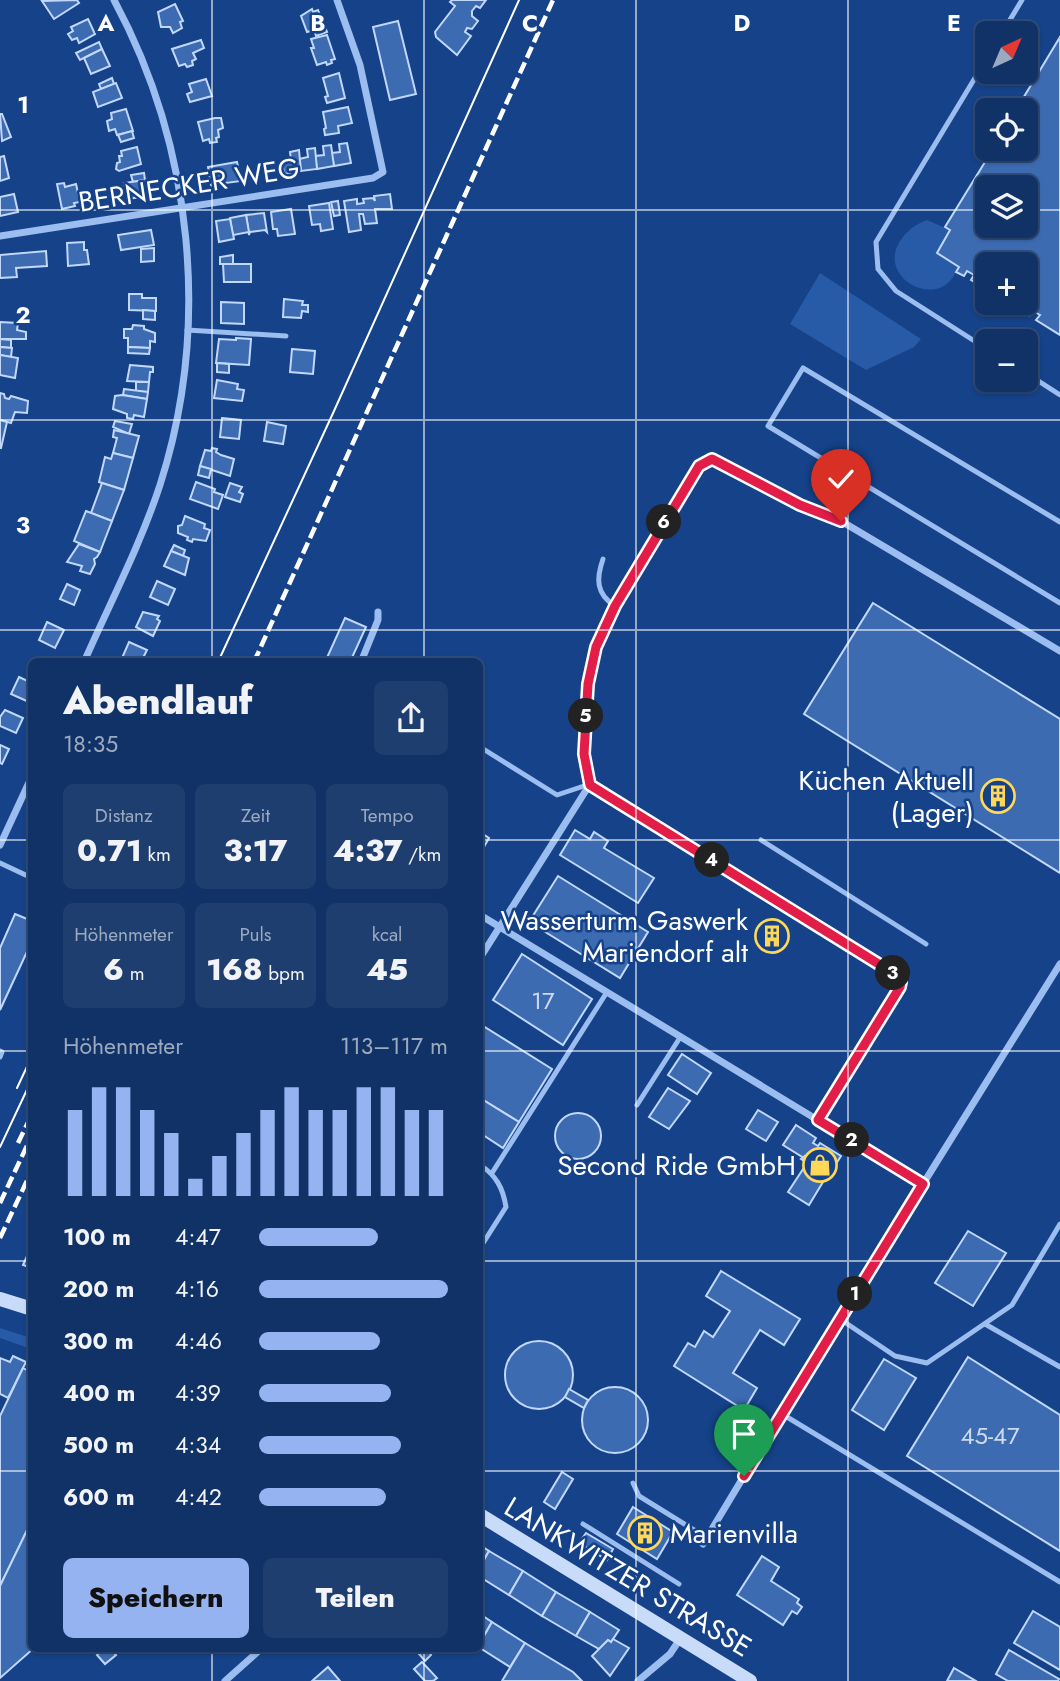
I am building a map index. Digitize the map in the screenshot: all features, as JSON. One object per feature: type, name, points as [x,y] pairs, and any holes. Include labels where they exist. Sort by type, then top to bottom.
[{"type":"main road","points":[[0,1299],[28,1308]]},
{"type":"main road","name":"LANKWITZER STRASSE","points":[[483,1517],[750,1681]]},
{"type":"street","points":[[86,658],[139,542],[161,482],[174,430],[187,330],[189,286],[183,208],[166,129],[152,84],[114,0]]},
{"type":"street","name":"BERNECKER WEG","points":[[0,236],[373,178],[383,173],[360,65],[337,0]]},
{"type":"street","points":[[483,953],[590,785],[584,754],[588,684],[596,647],[615,606],[692,475],[699,466],[712,459],[800,505],[841,521],[1060,651]]},
{"type":"street","points":[[363,658],[378,612]]},
{"type":"street","points":[[0,845],[28,785]]},
{"type":"street","points":[[590,785],[900,979],[900,987],[818,1120]]},
{"type":"street","points":[[483,918],[496,931],[517,938],[923,1184]]},
{"type":"street","points":[[705,1541],[1060,964]]},
{"type":"street","points":[[638,1681],[670,1654],[680,1639]]},
{"type":"street","points":[[225,1681],[258,1652]]},
{"type":"lane","points":[[1009,21],[1022,0]]},
{"type":"lane","points":[[975,78],[876,242],[878,269],[896,291],[975,341]]},
{"type":"lane","points":[[187,330],[286,336]]},
{"type":"lane","points":[[1060,522],[803,368],[768,426],[1060,603]]},
{"type":"lane","points":[[1038,381],[1060,395]]},
{"type":"lane","points":[[603,559],[597,581],[600,590],[615,606]]},
{"type":"lane","points":[[483,749],[557,794],[590,785]]},
{"type":"lane","points":[[761,840],[926,944]]},
{"type":"lane","points":[[0,863],[28,876]]},
{"type":"lane","points":[[492,1173],[607,992]]},
{"type":"lane","points":[[637,1105],[681,1036]]},
{"type":"lane","points":[[0,1051],[0,1057]]},
{"type":"lane","points":[[483,1167],[492,1173],[504,1192],[506,1207],[483,1243]]},
{"type":"lane","points":[[840,1319],[895,1356],[928,1363],[1012,1305],[1060,1224]]},
{"type":"lane","points":[[985,1324],[1060,1367]]},
{"type":"lane","points":[[782,1414],[1060,1582]]},
{"type":"lane","points":[[633,1482],[639,1496],[705,1541]]},
{"type":"lane","points":[[583,1524],[679,1584]]},
{"type":"shaded area","points":[[927,220],[950,230],[959,267],[944,286],[930,290],[908,282],[902,277],[895,263],[897,247],[906,233]]},
{"type":"shaded area","points":[[820,273],[921,339],[914,347],[866,370],[790,324]]},
{"type":"shaded area","points":[[0,1328],[28,1337],[28,1348],[0,1338]]},
{"type":"building","points":[[77,0],[79,3],[54,19],[42,1]]},
{"type":"building","points":[[486,0],[480,8],[476,6],[472,11],[472,16],[478,21],[472,29],[467,28],[465,32],[471,36],[457,55],[436,37],[435,32],[455,6],[450,2]]},
{"type":"building","points":[[175,4],[183,21],[180,22],[182,28],[173,33],[170,27],[161,27],[158,12]]},
{"type":"building","points":[[312,9],[313,12],[318,10],[327,32],[316,36],[314,30],[307,32],[301,16]]},
{"type":"building","points":[[88,19],[95,34],[79,43],[77,38],[72,40],[68,34],[73,31],[71,27]]},
{"type":"building","points":[[398,21],[416,94],[390,100],[373,27]]},
{"type":"building","points":[[327,35],[335,59],[327,65],[326,62],[317,65],[311,39]]},
{"type":"building","points":[[1060,37],[1060,335],[1036,320],[1040,315],[1038,252],[975,252],[975,282],[971,280],[974,275],[967,271],[964,276],[956,272],[959,267],[937,253],[950,230],[945,227],[975,178],[975,238],[1038,238],[1038,175],[977,175],[986,161],[1038,161],[1038,98],[1023,98],[1032,84],[1038,84],[1038,74]]},
{"type":"building","points":[[201,40],[204,48],[193,53],[196,59],[192,61],[193,65],[179,66],[172,49]]},
{"type":"building","points":[[99,42],[102,49],[80,60],[76,53]]},
{"type":"building","points":[[102,49],[110,66],[91,74],[84,58]]},
{"type":"building","points":[[339,73],[345,98],[327,103],[323,78]]},
{"type":"building","points":[[112,78],[114,84],[101,89],[99,84]]},
{"type":"building","points":[[206,79],[212,96],[190,102],[187,94],[192,92],[189,84]]},
{"type":"building","points":[[116,83],[122,98],[98,107],[93,92]]},
{"type":"building","points":[[348,107],[352,123],[338,126],[339,133],[325,135],[323,112]]},
{"type":"building","points":[[126,109],[133,131],[117,135],[115,129],[109,131],[107,121],[112,119],[111,113]]},
{"type":"building","points":[[0,114],[11,137],[2,141]]},
{"type":"building","points":[[221,118],[223,128],[218,130],[217,142],[210,143],[209,139],[203,141],[198,122]]},
{"type":"building","points":[[132,131],[134,138],[121,142],[118,135]]},
{"type":"building","points":[[347,143],[351,163],[334,166],[331,153],[340,152],[339,144]]},
{"type":"building","points":[[331,145],[334,166],[317,169],[315,156],[324,155],[323,146]]},
{"type":"building","points":[[137,147],[141,164],[119,171],[116,169],[117,163],[120,162],[119,156],[122,156],[121,151]]},
{"type":"building","points":[[315,148],[317,169],[301,171],[299,159],[308,157],[307,149]]},
{"type":"building","points":[[299,150],[301,171],[284,174],[282,161],[291,160],[290,152]]},
{"type":"building","points":[[4,156],[9,178],[0,181],[0,157]]},
{"type":"building","points":[[237,162],[241,181],[211,185],[208,167]]},
{"type":"building","points":[[144,173],[145,180],[133,182],[131,175]]},
{"type":"building","points":[[146,180],[148,196],[127,199],[124,183]]},
{"type":"building","points":[[64,183],[65,187],[76,184],[80,202],[62,209],[57,184]]},
{"type":"building","points":[[14,194],[18,212],[0,216],[0,197]]},
{"type":"building","points":[[390,194],[392,209],[375,209],[377,223],[365,224],[363,214],[359,214],[361,230],[349,232],[344,201],[357,199],[357,204],[364,203],[363,199],[373,198],[375,201],[374,196]]},
{"type":"building","points":[[338,201],[340,215],[334,216],[331,202]]},
{"type":"building","points":[[329,203],[333,229],[321,231],[320,224],[312,225],[309,206]]},
{"type":"building","points":[[291,209],[295,234],[278,236],[277,229],[273,229],[271,212]]},
{"type":"building","points":[[264,213],[267,232],[250,232],[249,235],[246,215]]},
{"type":"building","points":[[246,215],[249,232],[233,237],[230,218]]},
{"type":"building","points":[[230,219],[234,239],[219,242],[216,221]]},
{"type":"building","points":[[151,230],[154,245],[121,250],[118,235]]},
{"type":"building","points":[[84,242],[89,264],[68,266],[67,243]]},
{"type":"building","points":[[154,248],[154,261],[141,262],[141,249]]},
{"type":"building","points":[[46,251],[47,266],[16,268],[17,277],[0,278],[0,255]]},
{"type":"building","points":[[233,255],[233,264],[220,264],[220,257]]},
{"type":"building","points":[[223,264],[251,264],[251,282],[224,282]]},
{"type":"building","points":[[129,294],[156,298],[156,311],[129,310]]},
{"type":"building","points":[[284,299],[303,301],[302,305],[308,305],[308,312],[302,311],[301,318],[283,317]]},
{"type":"building","points":[[221,302],[244,303],[244,324],[221,323]]},
{"type":"building","points":[[143,310],[155,311],[155,320],[143,319]]},
{"type":"building","points":[[0,322],[18,323],[17,330],[26,332],[26,339],[0,339]]},
{"type":"building","points":[[133,325],[144,326],[144,329],[155,333],[155,342],[150,341],[150,348],[128,347],[124,329],[132,329]]},
{"type":"building","points":[[0,339],[11,340],[11,348],[0,347]]},
{"type":"building","points":[[219,339],[251,339],[249,365],[216,363]]},
{"type":"building","points":[[0,347],[12,348],[11,357],[0,355]]},
{"type":"building","points":[[128,347],[150,348],[149,354],[128,353]]},
{"type":"building","points":[[292,349],[315,351],[313,374],[290,372]]},
{"type":"building","points":[[0,355],[18,358],[15,378],[0,375]]},
{"type":"building","points":[[217,363],[229,364],[229,373],[217,372]]},
{"type":"building","points":[[130,365],[153,367],[149,382],[127,381]]},
{"type":"building","points":[[217,380],[238,384],[237,389],[244,390],[242,401],[214,398]]},
{"type":"building","points":[[136,382],[149,382],[148,392],[136,391]]},
{"type":"building","points":[[124,389],[148,392],[147,399],[123,395]]},
{"type":"building","points":[[0,393],[4,394],[5,398],[9,399],[11,396],[28,401],[27,413],[15,412],[11,423],[0,420]]},
{"type":"building","points":[[115,396],[147,399],[144,417],[134,415],[133,419],[127,418],[127,414],[113,409]]},
{"type":"building","points":[[222,418],[241,420],[239,439],[220,437]]},
{"type":"building","points":[[0,420],[7,422],[1,448],[0,448]]},
{"type":"building","points":[[115,421],[132,424],[129,434],[113,427]]},
{"type":"building","points":[[267,422],[286,426],[283,444],[264,441]]},
{"type":"building","points":[[114,430],[139,436],[133,458],[113,453],[117,438],[113,437]]},
{"type":"building","points":[[212,448],[217,449],[216,452],[221,455],[234,459],[230,476],[200,466],[205,450],[211,451]]},
{"type":"building","points":[[113,453],[133,458],[124,490],[99,482],[105,457],[111,459]]},
{"type":"building","points":[[200,466],[211,469],[209,478],[198,475]]},
{"type":"building","points":[[196,482],[223,495],[218,509],[190,499]]},
{"type":"building","points":[[102,483],[124,490],[112,521],[91,513]]},
{"type":"building","points":[[230,483],[242,487],[239,492],[243,494],[240,502],[225,497]]},
{"type":"building","points":[[86,511],[112,521],[100,552],[74,541]]},
{"type":"building","points":[[185,516],[205,524],[204,528],[210,530],[206,541],[193,539],[192,542],[178,533],[178,526],[182,525]]},
{"type":"building","points":[[79,544],[100,552],[94,559],[95,564],[90,574],[80,571],[82,566],[67,562]]},
{"type":"building","points":[[174,545],[185,550],[183,556],[171,551]]},
{"type":"building","points":[[171,551],[189,558],[185,575],[164,566]]},
{"type":"building","points":[[157,581],[175,589],[168,605],[150,597]]},
{"type":"building","points":[[67,584],[80,590],[74,605],[60,599]]},
{"type":"building","name":"Küchen Aktuell (Lager)","points":[[873,603],[1060,719],[1060,873],[804,714]]},
{"type":"building","points":[[143,612],[159,616],[157,619],[160,621],[153,636],[136,627]]},
{"type":"building","points":[[345,618],[366,627],[352,658],[327,658]]},
{"type":"building","points":[[47,622],[64,630],[55,648],[39,640]]},
{"type":"building","points":[[129,642],[147,650],[143,658],[122,658]]},
{"type":"building","points":[[19,677],[28,681],[28,702],[11,694]]},
{"type":"building","points":[[5,710],[23,718],[16,733],[0,726],[0,717]]},
{"type":"building","points":[[0,745],[9,749],[2,764],[0,763]]},
{"type":"building","points":[[575,830],[590,839],[594,832],[608,841],[604,848],[654,878],[638,903],[560,855]]},
{"type":"building","points":[[483,834],[489,838],[483,849]]},
{"type":"building","points":[[558,876],[648,932],[620,978],[529,922]]},
{"type":"building","points":[[15,914],[28,919],[28,950],[0,1010],[0,948]]},
{"type":"building","name":"Wasserturm Gaswerk Mariendorf alt","points":[[768,927],[776,927],[782,937],[776,947],[768,947],[762,941],[762,933]]},
{"type":"building","points":[[522,954],[592,999],[563,1045],[493,1000]]},
{"type":"building","points":[[483,1026],[552,1069],[519,1122],[483,1100]]},
{"type":"building","points":[[682,1054],[711,1073],[697,1094],[668,1075]]},
{"type":"building","points":[[668,1088],[690,1101],[669,1129],[649,1117]]},
{"type":"building","points":[[483,1100],[519,1122],[503,1148],[483,1135]]},
{"type":"building","points":[[758,1110],[778,1122],[766,1141],[746,1129]]},
{"type":"building","points":[[578,1113],[594,1120],[601,1136],[594,1152],[578,1159],[562,1152],[555,1136],[562,1120]]},
{"type":"building","points":[[796,1125],[816,1138],[813,1143],[818,1146],[820,1143],[841,1156],[830,1173],[783,1145]]},
{"type":"building","points":[[805,1156],[829,1172],[809,1205],[788,1192],[807,1163],[801,1159]]},
{"type":"building","points":[[968,1231],[1006,1253],[973,1306],[935,1283]]},
{"type":"building","points":[[28,1254],[28,1267],[23,1265]]},
{"type":"building","points":[[721,1271],[800,1319],[784,1345],[760,1330],[733,1373],[757,1388],[744,1410],[674,1366],[688,1343],[695,1347],[704,1331],[713,1337],[730,1311],[706,1296]]},
{"type":"building","points":[[539,1341],[552,1344],[563,1351],[570,1362],[573,1375],[570,1388],[563,1399],[552,1406],[539,1409],[526,1406],[515,1399],[508,1388],[505,1375],[508,1362],[515,1351],[526,1344]]},
{"type":"building","points":[[13,1356],[26,1362],[8,1398],[0,1394],[0,1358],[10,1362]]},
{"type":"building","points":[[968,1357],[1060,1415],[1060,1551],[907,1456]]},
{"type":"building","points":[[884,1359],[916,1378],[884,1430],[852,1410]]},
{"type":"building","points":[[23,1368],[28,1371],[28,1528],[0,1586],[0,1416]]},
{"type":"building","points":[[621,1387],[639,1396],[646,1407],[646,1433],[639,1444],[628,1451],[609,1453],[591,1444],[584,1433],[582,1414],[591,1396],[602,1389]]},
{"type":"building","points":[[569,1389],[588,1400],[584,1408],[565,1397]]},
{"type":"building","points":[[562,1472],[573,1479],[555,1509],[544,1502]]},
{"type":"building","name":"Marienvilla","points":[[633,1507],[673,1532],[657,1559],[617,1534]]},
{"type":"building","points":[[28,1528],[29,1652],[0,1678],[0,1586]]},
{"type":"building","points":[[586,1533],[613,1549],[607,1560],[579,1543]]},
{"type":"building","points":[[483,1547],[489,1551],[483,1562]]},
{"type":"building","points":[[489,1551],[523,1571],[509,1595],[483,1579],[483,1562]]},
{"type":"building","points":[[762,1556],[779,1567],[771,1581],[799,1599],[797,1603],[802,1607],[797,1614],[792,1611],[783,1625],[737,1595]]},
{"type":"building","points":[[523,1571],[556,1592],[542,1616],[509,1595]]},
{"type":"building","points":[[556,1592],[590,1612],[576,1636],[542,1616]]},
{"type":"building","points":[[1033,1611],[1060,1627],[1060,1670],[1014,1643]]},
{"type":"building","points":[[590,1612],[619,1630],[611,1642],[608,1640],[599,1649],[576,1636]]},
{"type":"building","points":[[483,1616],[492,1622],[483,1638]]},
{"type":"building","points":[[492,1622],[525,1643],[510,1667],[483,1650],[483,1638]]},
{"type":"building","points":[[613,1639],[629,1648],[610,1676],[592,1656],[608,1640],[611,1642]]},
{"type":"building","points":[[525,1643],[573,1672],[582,1681],[502,1681]]},
{"type":"building","points":[[1009,1650],[1059,1679],[1058,1681],[1008,1681],[996,1674]]},
{"type":"building","points":[[100,1652],[113,1652],[116,1655],[105,1664],[97,1655]]},
{"type":"building","points":[[417,1652],[429,1652],[431,1655],[425,1661]]},
{"type":"building","points":[[422,1662],[437,1678],[433,1681],[425,1681],[414,1669]]},
{"type":"building","points":[[328,1667],[340,1681],[312,1681]]},
{"type":"building","points":[[954,1668],[976,1681],[947,1681]]},
{"type":"tram line","points":[[220,658],[519,0]]},
{"type":"tram line","points":[[17,1088],[28,1065]]},
{"type":"tram line","points":[[0,1147],[28,1088]]},
{"type":"railway","points":[[256,658],[553,0]]},
{"type":"railway","points":[[18,1143],[28,1122]]},
{"type":"railway","points":[[0,1203],[28,1144]]},
{"type":"railway","points":[[0,1238],[28,1178]]},
{"type":"place","name":"Küchen Aktuell (Lager)","points":[[998,796]]},
{"type":"place","name":"Wasserturm Gaswerk Mariendorf alt","points":[[772,936]]},
{"type":"place","name":"Second Ride GmbH","points":[[820,1165]]},
{"type":"place","name":"Marienvilla","points":[[645,1533]]},
{"type":"route","points":[[744,1476],[923,1184],[818,1120],[901,982],[898,976],[590,785],[584,754],[588,684],[596,647],[610,615],[679,495],[699,466],[712,459],[800,505],[841,521]]}]
